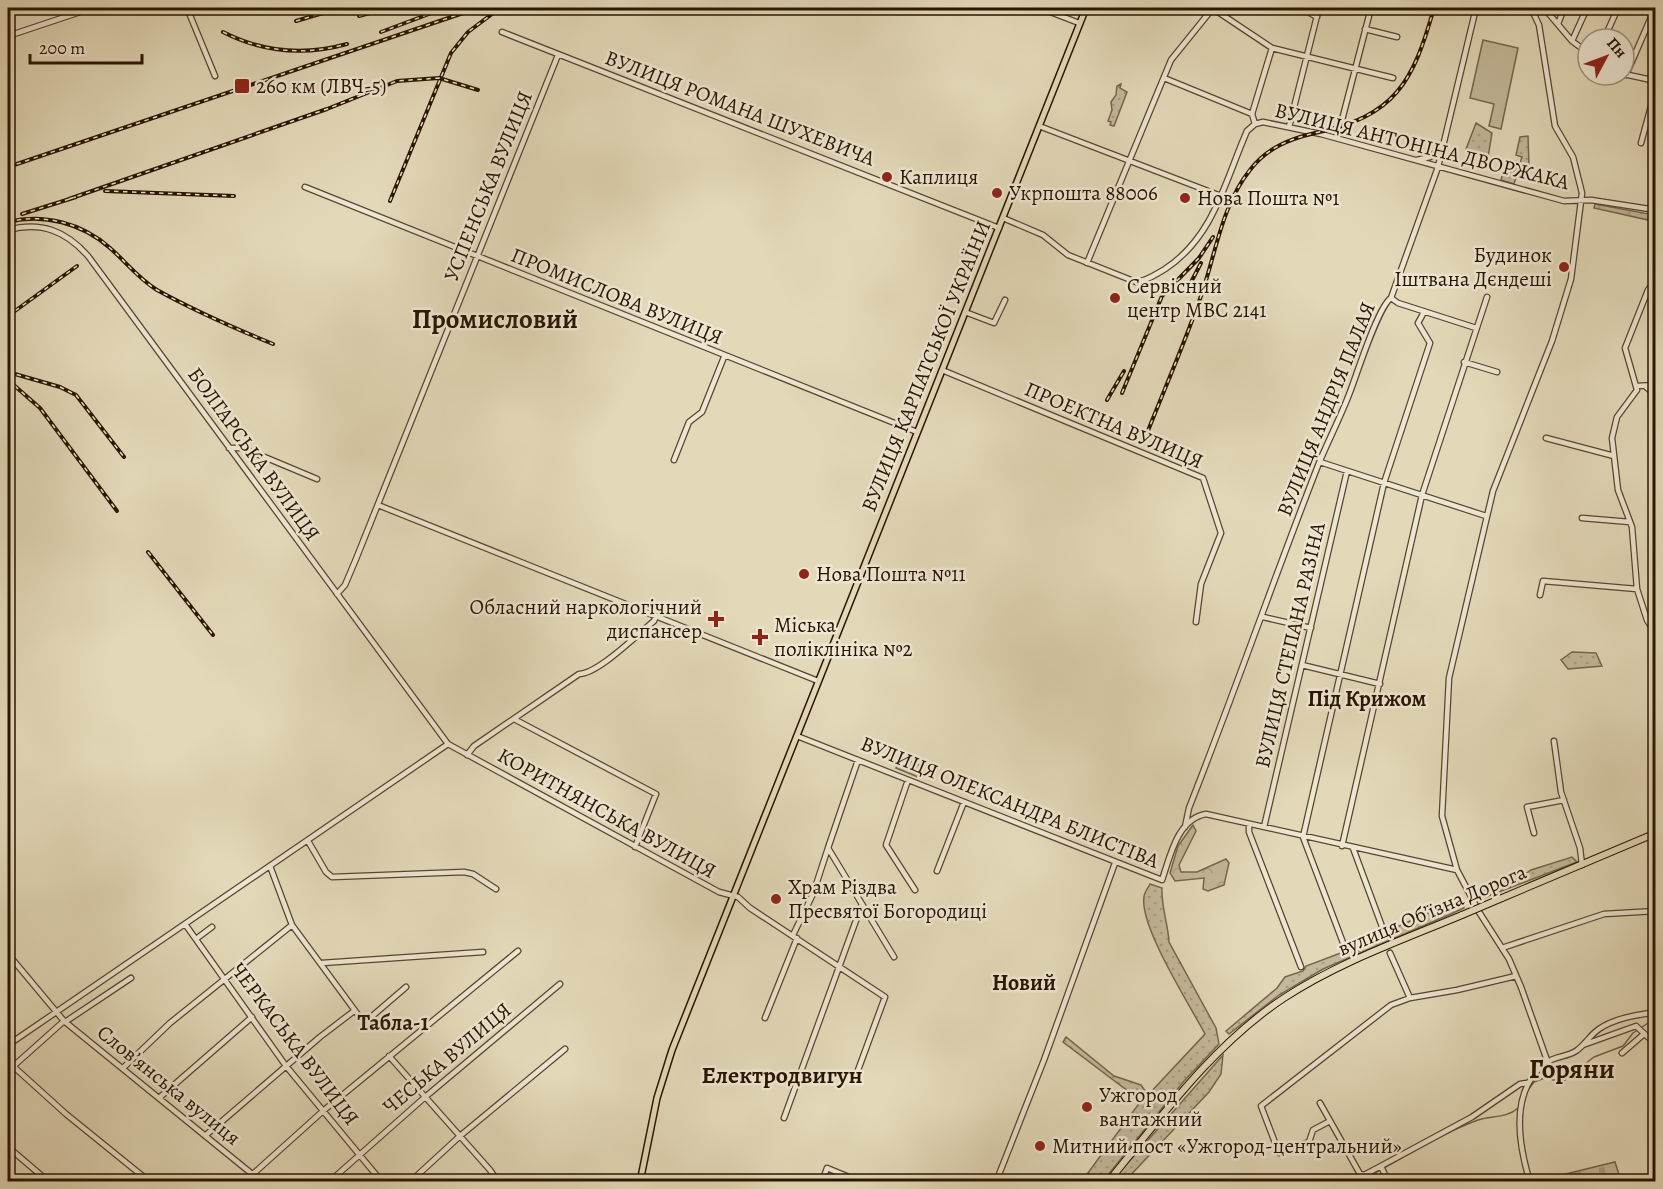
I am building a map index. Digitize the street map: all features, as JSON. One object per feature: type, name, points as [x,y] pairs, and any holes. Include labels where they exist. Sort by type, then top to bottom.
[{"type":"highway","name":"вулиця Обʼїзна Дорога","points":[[1108,1182],[1210,1060],[1233,1038],[1284,998],[1317,979],[1656,833]]},
{"type":"main road","name":"ВУЛИЦЯ КАРПАТСЬКОЇ УКРАЇНИ","points":[[640,1182],[659,1089],[818,681],[1086,8]]},
{"type":"street","points":[[8,36],[92,8]]},
{"type":"street","points":[[187,8],[215,76]]},
{"type":"street","points":[[1040,8],[1080,23]]},
{"type":"street","points":[[1087,263],[1176,51],[1212,8],[1272,48],[1393,78]]},
{"type":"street","points":[[1301,8],[1317,17]]},
{"type":"street","points":[[1289,128],[1319,8]]},
{"type":"street","points":[[1342,120],[1371,8]]},
{"type":"street","name":"ВУЛИЦЯ АНДРІЯ ПАЛАЯ","points":[[1185,827],[1189,808],[1320,462],[1351,391],[1354,376],[1369,345],[1384,303],[1391,298],[1438,167],[1476,8]]},
{"type":"street","points":[[1475,904],[1457,870],[1442,811],[1447,700],[1454,651],[1486,516],[1503,463],[1554,336],[1575,265],[1581,202],[1581,187],[1575,163],[1555,126],[1539,25],[1531,8]]},
{"type":"street","points":[[1544,8],[1576,44]]},
{"type":"street","points":[[1558,24],[1564,8]]},
{"type":"street","points":[[1572,41],[1587,8]]},
{"type":"street","points":[[1609,27],[1618,8]]},
{"type":"street","points":[[1636,50],[1655,8]]},
{"type":"street","points":[[1365,29],[1397,37]]},
{"type":"street","name":"ВУЛИЦЯ РОМАНА ШУХЕВИЧА","points":[[502,32],[999,228]]},
{"type":"street","points":[[1003,218],[1043,234],[1068,255],[1136,282],[1146,280],[1166,268],[1182,257],[1200,238],[1221,196],[1246,133],[1255,124],[1252,114],[1272,48]]},
{"type":"street","name":"УСПЕНСЬКА ВУЛИЦЯ","points":[[337,594],[345,585],[378,505],[558,55]]},
{"type":"street","points":[[1636,76],[1656,81]]},
{"type":"street","name":"ВУЛИЦЯ АНТОНІНА ДВОРЖАКА","points":[[1164,78],[1252,114]]},
{"type":"street","points":[[1641,143],[1656,88]]},
{"type":"street","name":"ВУЛИЦЯ АНТОНІНА ДВОРЖАКА","points":[[1255,124],[1263,122],[1289,128],[1558,200],[1581,202],[1591,200],[1656,210]]},
{"type":"street","points":[[1039,126],[1221,196]]},
{"type":"street","points":[[1414,160],[1430,157],[1443,147]]},
{"type":"street","name":"ПРОМИСЛОВА ВУЛИЦЯ","points":[[305,187],[724,357],[917,432]]},
{"type":"street","name":"БОЛГАРСЬКА ВУЛИЦЯ","points":[[8,230],[20,226],[46,228],[65,234],[80,247],[448,744]]},
{"type":"street","points":[[1637,386],[1626,359],[1625,348],[1648,290],[1656,280]]},
{"type":"street","points":[[1342,846],[1422,495],[1487,297]]},
{"type":"street","points":[[1391,298],[1398,303],[1476,328]]},
{"type":"street","points":[[965,312],[994,323],[1005,300]]},
{"type":"street","points":[[1345,948],[1303,837],[1384,483],[1430,343],[1418,323],[1424,312]]},
{"type":"street","points":[[674,460],[689,422],[702,412],[724,357]]},
{"type":"street","points":[[1464,362],[1497,372]]},
{"type":"street","name":"ПРОЕКТНА ВУЛИЦЯ","points":[[942,370],[1203,478],[1221,533],[1201,585],[1196,622]]},
{"type":"street","points":[[1637,386],[1656,385]]},
{"type":"street","points":[[1637,386],[1614,423],[1612,432],[1619,495],[1630,522],[1635,545],[1637,589],[1647,620],[1656,635]]},
{"type":"street","points":[[1646,387],[1656,395]]},
{"type":"street","points":[[1546,438],[1614,456]]},
{"type":"street","points":[[229,448],[243,448],[317,479]]},
{"type":"street","points":[[1320,462],[1486,516]]},
{"type":"street","name":"ВУЛИЦЯ СТЕПАНА РАЗІНА","points":[[1264,827],[1347,471]]},
{"type":"street","points":[[378,505],[818,681]]},
{"type":"street","points":[[1582,518],[1630,522]]},
{"type":"street","points":[[1540,595],[1543,581],[1637,589]]},
{"type":"street","name":"КОРИТНЯНСЬКА ВУЛИЦЯ","points":[[467,755],[579,674],[586,674],[605,661],[654,621],[656,616]]},
{"type":"street","points":[[1263,617],[1311,628]]},
{"type":"street","points":[[1302,665],[1380,684]]},
{"type":"street","points":[[514,719],[656,794],[635,846]]},
{"type":"street","name":"ВУЛИЦЯ ОЛЕКСАНДРА БЛИСТІВА","points":[[797,736],[1162,880],[1176,840],[1185,827]]},
{"type":"street","points":[[1554,741],[1564,800],[1580,848],[1582,865]]},
{"type":"street","points":[[8,1045],[448,744]]},
{"type":"street","name":"КОРИТНЯНСЬКА ВУЛИЦЯ","points":[[448,744],[719,892],[733,897],[885,997],[854,1081]]},
{"type":"street","points":[[765,1017],[813,894],[858,760]]},
{"type":"street","points":[[908,780],[886,845],[915,890]]},
{"type":"street","points":[[1534,833],[1527,807],[1564,800]]},
{"type":"street","points":[[937,871],[964,802]]},
{"type":"street","points":[[1185,827],[1199,816],[1206,814],[1457,870]]},
{"type":"street","points":[[1250,824],[1249,832],[1301,967]]},
{"type":"street","points":[[308,840],[326,872],[332,877],[464,872],[473,874],[496,889]]},
{"type":"street","points":[[828,848],[894,957]]},
{"type":"street","points":[[1353,848],[1384,932]]},
{"type":"street","points":[[996,1182],[1044,1060],[1115,863]]},
{"type":"street","points":[[270,866],[292,925],[322,963],[354,1011],[364,1020],[406,987]]},
{"type":"street","points":[[784,1119],[862,904]]},
{"type":"street","points":[[1502,948],[1604,914],[1656,911]]},
{"type":"street","points":[[1479,912],[1502,948],[1516,976],[1554,1079],[1563,1078]]},
{"type":"street","name":"ЧЕРКАСЬКА ВУЛИЦЯ","points":[[185,924],[286,1066],[382,1182]]},
{"type":"street","points":[[123,1068],[170,1023],[292,925]]},
{"type":"street","points":[[196,939],[212,927]]},
{"type":"street","points":[[254,1178],[323,1111],[518,951]]},
{"type":"street","points":[[322,963],[483,952]]},
{"type":"street","points":[[1390,953],[1410,998]]},
{"type":"street","name":"Словʼянська вулиця","points":[[8,954],[64,1021],[206,1135],[254,1178],[262,1182]]},
{"type":"street","points":[[1330,1121],[1313,1130],[1309,1142],[1279,1153],[1261,1107],[1388,1007],[1410,998],[1516,976]]},
{"type":"street","points":[[8,1071],[64,1021],[131,978]]},
{"type":"street","name":"ЧЕСЬКА ВУЛИЦЯ","points":[[329,1182],[424,1098],[560,984]]},
{"type":"street","points":[[206,1135],[354,1011]]},
{"type":"street","points":[[1530,1182],[1523,1151],[1521,1120],[1522,1096],[1527,1083],[1547,1061],[1568,1055],[1605,1025],[1656,1011]]},
{"type":"street","points":[[159,1098],[252,1017]]},
{"type":"street","points":[[1583,1045],[1634,1027],[1656,1039]]},
{"type":"street","points":[[1622,1053],[1641,1031]]},
{"type":"street","points":[[410,1182],[460,1136],[565,1048]]},
{"type":"street","points":[[389,1056],[490,1170],[492,1180]]},
{"type":"street","points":[[14,1066],[66,1114],[150,1182]]},
{"type":"street","points":[[1320,1103],[1360,1174],[1364,1175],[1472,1117],[1520,1084],[1527,1083]]},
{"type":"street","points":[[8,1147],[49,1182]]},
{"type":"street","points":[[1381,1166],[1388,1182]]},
{"type":"street","points":[[822,1182],[827,1168],[861,1182]]},
{"type":"green space","points":[[1483,40],[1518,48],[1501,129],[1489,126],[1494,104],[1470,98]]},
{"type":"green space","points":[[1121,84],[1120,88],[1127,92],[1114,126],[1108,121],[1112,110],[1111,102],[1116,95],[1117,86]]},
{"type":"green space","points":[[1476,123],[1492,133],[1488,157],[1466,149]]},
{"type":"green space","points":[[1528,136],[1529,166],[1520,164],[1514,184],[1501,180],[1505,164],[1516,161],[1520,163],[1522,157],[1516,155],[1520,137]]},
{"type":"green space","points":[[1595,204],[1649,214],[1648,220],[1594,208]]},
{"type":"green space","points":[[1572,652],[1596,653],[1602,666],[1568,669],[1561,660]]},
{"type":"green space","points":[[901,757],[923,767],[918,777],[896,768]]},
{"type":"green space","points":[[1193,825],[1196,831],[1179,865],[1181,872],[1197,872],[1226,859],[1229,863],[1224,885],[1208,891],[1203,889],[1204,878],[1175,881],[1170,873],[1178,846]]},
{"type":"green space","points":[[1572,857],[1577,862],[1478,900],[1475,897],[1482,891],[1521,877],[1531,870]]},
{"type":"green space","points":[[1150,884],[1162,888],[1169,942],[1216,1028],[1219,1044],[1184,1081],[1103,1181],[1082,1181],[1141,1101],[1063,1042],[1066,1037],[1114,1076],[1141,1085],[1148,1095],[1205,1034],[1167,966],[1149,927],[1144,897]]},
{"type":"green space","points":[[1464,904],[1464,908],[1451,914],[1323,969],[1279,995],[1229,1034],[1226,1031],[1277,988],[1285,977],[1303,971],[1306,966],[1346,951],[1425,914]]},
{"type":"green space","points":[[1223,1055],[1221,1074],[1209,1092],[1125,1181],[1112,1181]]},
{"type":"green space","points":[[1615,1162],[1621,1181],[1537,1181]]},
{"type":"waterway","points":[[1554,1075],[1577,1070],[1594,1057],[1623,1046],[1633,1033],[1648,1023],[1656,1023]]},
{"type":"waterway","points":[[1528,1090],[1534,1082],[1550,1076]]},
{"type":"waterway","points":[[1384,1168],[1454,1130],[1483,1118],[1509,1114],[1518,1108]]},
{"type":"waterway","points":[[1361,1182],[1380,1170]]},
{"type":"railway","points":[[296,21],[340,8]]},
{"type":"railway","points":[[359,16],[387,8]]},
{"type":"railway","points":[[381,32],[445,8]]},
{"type":"railway","points":[[8,167],[478,8]]},
{"type":"railway","points":[[1144,441],[1195,312],[1226,213],[1240,184],[1257,162],[1279,145],[1296,138],[1343,126],[1365,117],[1383,105],[1397,92],[1408,76],[1418,56],[1434,8]]},
{"type":"railway","points":[[390,201],[451,53],[468,32],[496,11]]},
{"type":"railway","points":[[223,32],[253,44],[283,50],[315,50],[347,44]]},
{"type":"railway","points":[[69,199],[327,109],[397,81],[439,78],[478,90]]},
{"type":"railway","points":[[105,191],[234,196]]},
{"type":"railway","points":[[22,214],[76,197]]},
{"type":"railway","points":[[8,222],[35,219],[75,226],[99,239],[157,290],[215,319],[273,344]]},
{"type":"railway","points":[[1122,393],[1162,296],[1199,258],[1213,237]]},
{"type":"railway","points":[[1186,292],[1201,263]]},
{"type":"railway","points":[[8,316],[77,266]]},
{"type":"railway","points":[[1107,400],[1124,371]]},
{"type":"railway","points":[[8,372],[60,387],[76,395],[124,457]]},
{"type":"railway","points":[[8,380],[40,408],[117,511]]},
{"type":"railway","points":[[148,552],[213,635]]},
{"type":"place","name":"260 км (ЛВЧ-5)","points":[[242,86]]},
{"type":"place","name":"Каплиця","points":[[887,177]]},
{"type":"place","name":"Укрпошта 88006","points":[[997,193]]},
{"type":"place","name":"Нова Пошта №1","points":[[1185,198]]},
{"type":"place","name":"Будинок Іштвана Дєндеші","points":[[1564,267]]},
{"type":"place","name":"Сервісний центр МВС 2141","points":[[1115,298]]},
{"type":"place","name":"Нова Пошта №11","points":[[804,574]]},
{"type":"place","name":"Обласний наркологічний диспансер","points":[[716,619]]},
{"type":"place","name":"Міська поліклініка №2","points":[[760,637]]},
{"type":"place","name":"Храм Різдва Пресвятої Богородиці","points":[[776,899]]},
{"type":"place","name":"Ужгород вантажний","points":[[1087,1107]]},
{"type":"place","name":"Митний пост «Ужгород-центральний»","points":[[1040,1146]]},
{"type":"district","name":"Промисловий","points":[[495,319]]},
{"type":"district","name":"Під Крижом","points":[[1367,698]]},
{"type":"district","name":"Новий","points":[[1024,982]]},
{"type":"district","name":"Табла-1","points":[[393,1022]]},
{"type":"district","name":"Горяни","points":[[1572,1069]]},
{"type":"district","name":"Електродвигун","points":[[782,1075]]}]
